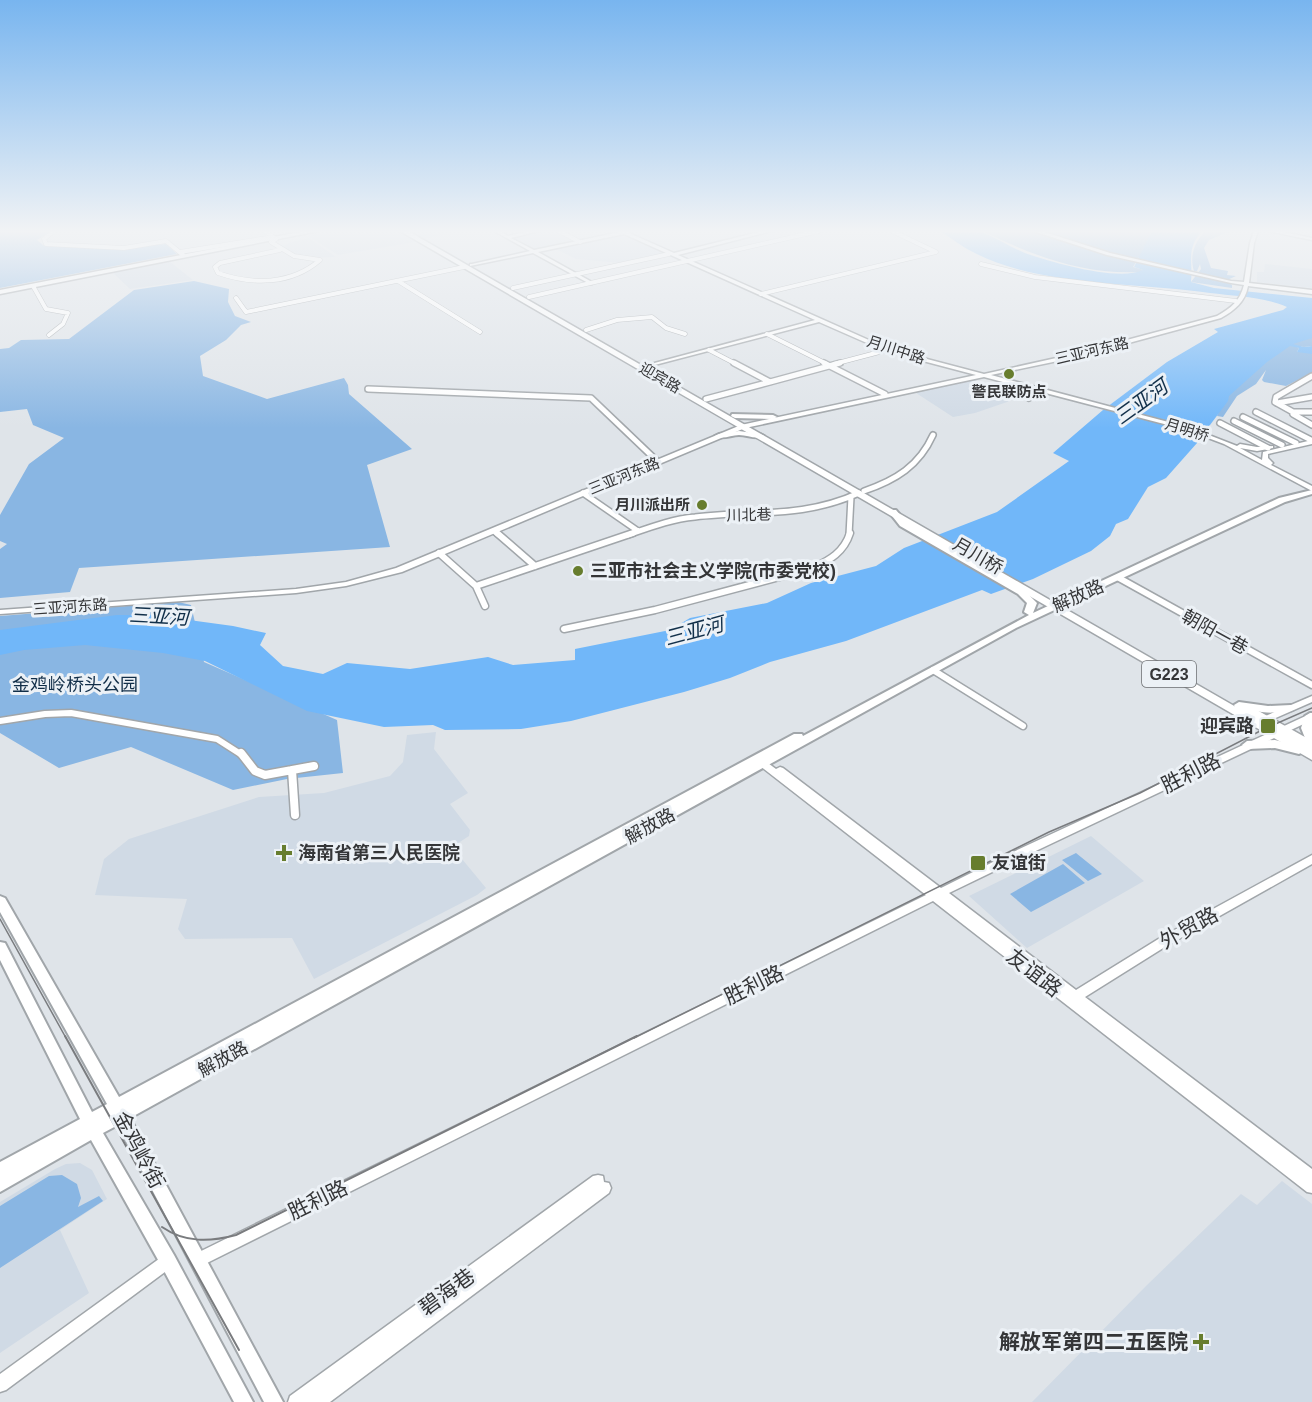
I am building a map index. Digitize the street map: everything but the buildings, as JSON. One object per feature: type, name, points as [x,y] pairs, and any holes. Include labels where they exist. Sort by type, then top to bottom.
[{"type":"highway","name":"迎宾路","points":[[520,296],[722,414],[743,423]]},
{"type":"highway","name":"迎宾路","points":[[529,297],[706,399],[916,526]]},
{"type":"highway","name":"迎宾路","points":[[858,493],[916,526]]},
{"type":"highway","name":"月川桥","points":[[916,526],[1027,590]]},
{"type":"highway","name":"G223","points":[[1027,590],[1239,705],[1260,722]]},
{"type":"highway","name":"G223","points":[[1056,604],[1310,749]]},
{"type":"main road","name":"月川中路","points":[[766,296],[887,350],[1041,390]]},
{"type":"main road","name":"三亚河东路","points":[[775,417],[1076,354],[1217,315],[1227,311],[1238,300]]},
{"type":"main road","name":"三亚河东路","points":[[0,610],[296,591],[346,584],[399,570],[722,434],[743,423],[985,375],[1122,344],[1219,317],[1231,312],[1238,300]]},
{"type":"main road","points":[[649,366],[819,320]]},
{"type":"main road","name":"月明桥","points":[[1041,390],[1189,429],[1223,442]]},
{"type":"main road","points":[[722,414],[727,423],[722,434],[761,434],[775,417]]},
{"type":"main road","points":[[743,423],[775,417]]},
{"type":"main road","name":"三亚河东路","points":[[0,610],[297,588],[343,581],[388,570],[420,558],[722,434]]},
{"type":"main road","points":[[1223,442],[1257,449],[1312,441]]},
{"type":"main road","points":[[1311,488],[1269,463],[1263,456],[1271,450],[1312,441]]},
{"type":"main road","points":[[1223,442],[1311,488]]},
{"type":"main road","name":"解放路","points":[[0,1170],[118,1111],[1029,612],[1056,604],[1119,578],[1311,488]]},
{"type":"main road","name":"解放路","points":[[762,760],[1056,604],[1255,506],[1311,488]]},
{"type":"main road","points":[[1027,590],[1032,603],[1029,612]]},
{"type":"main road","points":[[1260,722],[1312,699]]},
{"type":"main road","points":[[1239,705],[1268,709],[1291,708]]},
{"type":"main road","points":[[1246,746],[1275,744],[1310,749],[1306,728],[1311,716]]},
{"type":"main road","name":"胜利路","points":[[198,1260],[1017,855],[1311,716]]},
{"type":"main road","name":"友谊路","points":[[762,760],[1073,999],[1312,1187]]},
{"type":"main road","name":"外贸路","points":[[1073,999],[1202,919],[1277,881],[1312,859]]},
{"type":"main road","name":"金鸡岭街","points":[[0,901],[118,1111],[274,1402]]},
{"type":"main road","name":"金鸡岭街","points":[[0,947],[92,1125],[243,1402]]},
{"type":"main road","name":"友谊路","points":[[1073,999],[1312,1177]]},
{"type":"main road","name":"解放路","points":[[0,1185],[92,1125]]},
{"type":"main road","name":"碧海巷","points":[[296,1402],[601,1185],[317,1402]]},
{"type":"main road","points":[[0,1384],[168,1262]]},
{"type":"street","points":[[39,296],[46,309],[68,313],[63,324],[49,335]]},
{"type":"street","points":[[236,298],[246,312],[320,296]]},
{"type":"street","points":[[424,296],[480,332]]},
{"type":"street","points":[[1205,296],[1238,300]]},
{"type":"street","points":[[586,330],[617,320],[652,317],[666,328],[684,334]]},
{"type":"street","points":[[767,334],[885,394]]},
{"type":"street","points":[[709,350],[770,382]]},
{"type":"street","points":[[706,399],[887,350]]},
{"type":"street","points":[[1277,406],[1276,397],[1312,376]]},
{"type":"street","points":[[368,389],[591,398],[656,460]]},
{"type":"street","points":[[1029,398],[1041,390]]},
{"type":"street","points":[[1277,406],[1312,397]]},
{"type":"street","points":[[1277,406],[1298,413],[1312,412]]},
{"type":"street","points":[[1277,406],[1312,424]]},
{"type":"street","points":[[1256,412],[1312,441]]},
{"type":"street","points":[[1243,417],[1296,443]]},
{"type":"street","points":[[1234,421],[1282,445]]},
{"type":"street","points":[[1220,423],[1268,448]]},
{"type":"street","name":"川北巷","points":[[476,586],[673,520],[697,515],[780,514],[814,508],[899,477],[920,461],[933,435]]},
{"type":"street","points":[[583,493],[638,531]]},
{"type":"street","points":[[564,629],[655,610],[820,564],[840,552],[848,542],[858,493]]},
{"type":"street","points":[[494,531],[535,566]]},
{"type":"street","points":[[439,553],[476,586],[485,606]]},
{"type":"street","name":"朝阳一巷","points":[[1119,578],[1312,685]]},
{"type":"street","points":[[933,670],[1023,726]]},
{"type":"street","points":[[0,721],[45,714],[71,713],[105,717],[216,739],[239,751],[255,771],[265,775],[314,766]]},
{"type":"street","points":[[292,770],[295,815]]},
{"type":"shaded area","points":[[973,379],[1010,401],[975,413],[953,417],[913,391]]},
{"type":"shaded area","name":"海南省第三人民医院","points":[[436,732],[434,749],[468,793],[450,804],[470,830],[469,836],[452,847],[486,888],[477,895],[314,979],[292,938],[185,939],[178,929],[187,899],[95,895],[104,859],[129,839],[259,797],[324,793],[390,776],[403,762],[407,735]]},
{"type":"shaded area","points":[[1091,836],[1144,881],[1027,948],[969,896]]},
{"type":"shaded area","points":[[80,1163],[92,1170],[107,1199],[60,1230],[89,1293],[0,1353],[0,1202],[55,1169],[66,1164]]},
{"type":"shaded area","name":"解放军第四二五医院","points":[[1282,1181],[1312,1204],[1312,1402],[1032,1402],[1146,1286],[1241,1194],[1257,1205]]},
{"type":"green space","points":[[125,296],[228,296],[228,302],[235,316],[251,322],[241,325],[226,340],[200,356],[203,376],[267,399],[344,378],[349,394],[412,449],[367,465],[390,547],[79,568],[70,592],[0,598],[0,549],[7,544],[0,541],[0,515],[29,464],[64,438],[33,425],[27,409],[0,412],[0,349],[9,348],[21,340],[69,339]]},
{"type":"green space","points":[[1312,336],[1312,346],[1293,345],[1299,348],[1297,352],[1312,351],[1312,373],[1286,386],[1264,382],[1262,380],[1266,370],[1256,384],[1237,396],[1223,417],[1217,416],[1228,390],[1287,345]]},
{"type":"green space","name":"金鸡岭桥头公园","points":[[178,602],[191,605],[204,662],[337,720],[343,773],[287,779],[233,790],[131,747],[59,768],[0,733],[0,616]]},
{"type":"green space","points":[[1076,853],[1102,874],[1088,881],[1062,860]]},
{"type":"green space","points":[[1063,864],[1085,883],[1031,912],[1010,894]]},
{"type":"green space","points":[[62,1175],[77,1184],[81,1198],[78,1207],[99,1196],[103,1201],[0,1268],[0,1206],[49,1176]]},
{"type":"water","name":"三亚河","points":[[1243,296],[1312,298],[1312,338],[1293,344],[1304,347],[1312,346],[1312,354],[1297,352],[1299,348],[1290,346],[1267,362],[1229,396],[1228,401],[1210,425],[1204,429],[1205,434],[1166,478],[1148,487],[1128,519],[1116,524],[1110,536],[1091,551],[1033,579],[991,594],[982,590],[846,641],[770,662],[730,678],[684,692],[571,721],[521,729],[445,730],[433,725],[384,727],[307,711],[205,661],[163,653],[85,645],[24,650],[0,655],[0,630],[117,615],[163,615],[166,620],[189,620],[266,633],[260,645],[283,666],[323,674],[347,663],[410,669],[488,657],[513,665],[575,660],[575,649],[670,630],[690,618],[767,603],[811,583],[876,566],[904,548],[997,512],[1069,461],[1053,453],[1103,410],[1167,362],[1218,332],[1214,329],[1287,307]]},
{"type":"tram line","points":[[634,1038],[1049,832],[1140,793],[1264,729],[1312,708]]},
{"type":"tram line","points":[[0,919],[66,1038]]},
{"type":"tram line","points":[[65,1036],[174,1234]]},
{"type":"tram line","points":[[174,1234],[198,1240],[236,1235],[637,1036]]},
{"type":"tram line","points":[[162,1227],[174,1234]]},
{"type":"tram line","points":[[174,1234],[239,1350]]},
{"type":"place","name":"警民联防点","points":[[1009,374]]},
{"type":"place","name":"月川派出所","points":[[702,505]]},
{"type":"place","name":"三亚市社会主义学院(市委党校)","points":[[578,571]]},
{"type":"place","name":"迎宾路","points":[[1268,726]]},
{"type":"place","name":"海南省第三人民医院","points":[[284,853]]},
{"type":"place","name":"友谊街","points":[[978,863]]},
{"type":"place","name":"解放军第四二五医院","points":[[1201,1342]]}]
